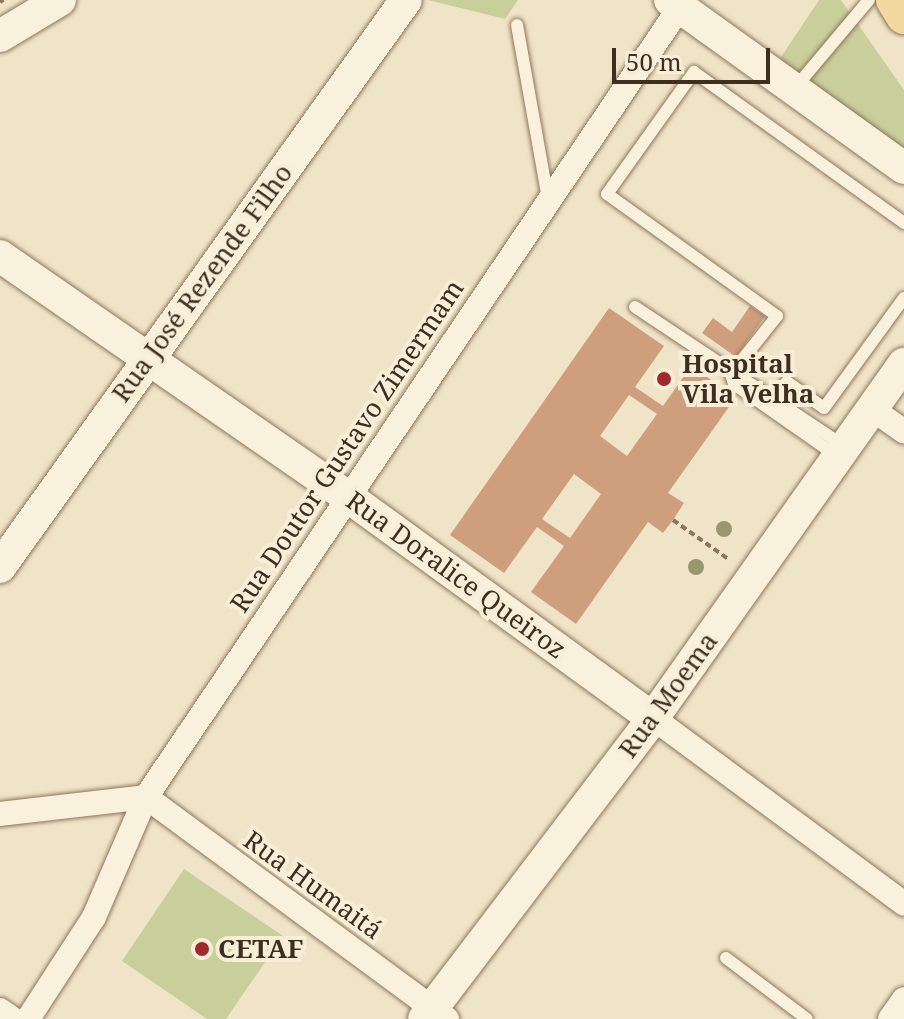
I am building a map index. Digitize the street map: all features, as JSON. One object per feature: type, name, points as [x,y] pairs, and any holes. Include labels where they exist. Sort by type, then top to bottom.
[{"type":"main road","points":[[894,0],[904,16]]},
{"type":"street","points":[[0,36],[60,0]]},
{"type":"street","name":"Rua José Rezende Filho","points":[[0,567],[145,360],[406,0]]},
{"type":"street","points":[[675,4],[904,168]]},
{"type":"street","name":"Rua Doutor Gustavo Zimermam","points":[[28,1019],[94,917],[146,797],[548,200],[675,4]]},
{"type":"street","name":"Rua Doralice Queiroz","points":[[0,256],[145,360],[347,496],[904,904]]},
{"type":"street","name":"Rua Moema","points":[[434,1015],[653,718],[904,364]]},
{"type":"street","points":[[872,409],[904,431]]},
{"type":"street","points":[[0,814],[146,797]]},
{"type":"street","name":"Rua Humaitá","points":[[146,797],[434,1015]]},
{"type":"street","points":[[890,1019],[904,999]]},
{"type":"street","points":[[0,1010],[13,1019]]},
{"type":"lane","points":[[794,89],[869,0]]},
{"type":"lane","points":[[517,25],[548,200]]},
{"type":"lane","points":[[731,374],[777,316],[607,194],[694,72],[904,223]]},
{"type":"lane","points":[[775,399],[787,382],[824,408],[904,298]]},
{"type":"lane","points":[[635,307],[731,374],[775,399],[840,451]]},
{"type":"lane","points":[[731,374],[734,384],[840,451]]},
{"type":"lane","points":[[726,958],[807,1019]]},
{"type":"path","points":[[673,520],[728,559]]},
{"type":"green space","points":[[428,0],[518,0],[505,19]]},
{"type":"green space","points":[[819,0],[841,0],[904,90],[904,161],[773,69]]},
{"type":"green space","name":"CETAF","points":[[184,869],[283,936],[226,1019],[207,1019],[122,961]]},
{"type":"building","points":[[750,306],[765,316],[736,357],[702,333],[713,318],[732,332]]},
{"type":"building","points":[[609,308],[664,346],[635,387],[663,406],[691,366],[736,397],[668,493],[684,503],[673,520],[663,533],[648,522],[576,624],[531,592],[564,546],[537,527],[504,573],[450,535]],"holes":[[[629,395],[657,414],[627,456],[600,436]],[[574,474],[601,494],[570,538],[542,519]]]},
{"type":"place","name":"Hospital Vila Velha","points":[[664,379]]},
{"type":"place","name":"CETAF","points":[[202,949]]}]
